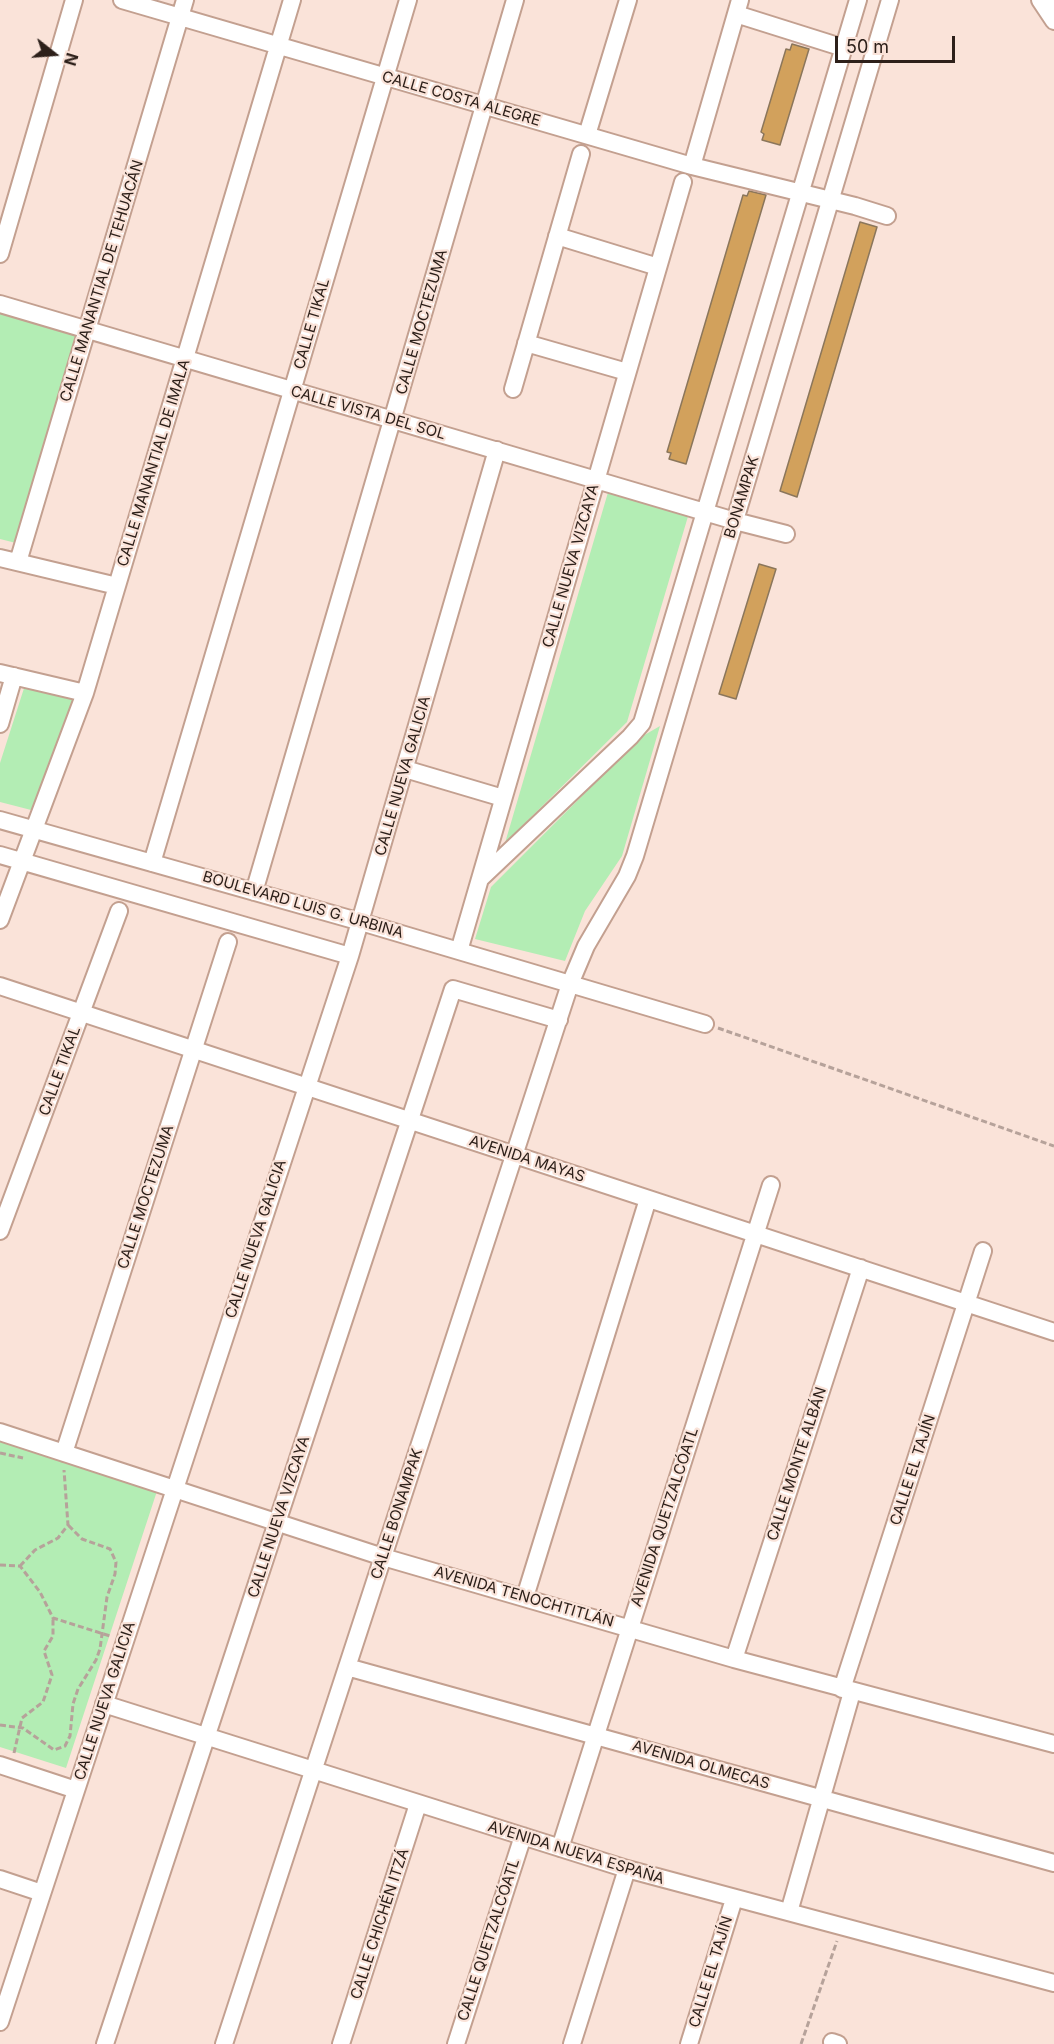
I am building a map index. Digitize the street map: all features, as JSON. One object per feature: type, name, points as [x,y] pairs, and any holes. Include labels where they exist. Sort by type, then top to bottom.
[{"type":"street","points":[[0,255],[74,0]]},
{"type":"street","name":"CALLE COSTA ALEGRE","points":[[122,0],[692,166],[887,216]]},
{"type":"street","name":"CALLE MANANTIAL DE TEHUACÁN","points":[[18,562],[185,0]]},
{"type":"street","name":"CALLE MANANTIAL DE IMALA","points":[[0,920],[85,693],[292,0]]},
{"type":"street","name":"CALLE TIKAL","points":[[152,863],[408,0]]},
{"type":"street","name":"CALLE MOCTEZUMA","points":[[254,892],[515,0]]},
{"type":"street","points":[[587,135],[628,0]]},
{"type":"street","name":"BONAMPAK","points":[[480,879],[642,723],[858,0]]},
{"type":"street","name":"BONAMPAK","points":[[570,984],[586,946],[627,876],[636,856],[890,0]]},
{"type":"street","points":[[1040,0],[1054,21]]},
{"type":"street","points":[[1051,0],[1054,4]]},
{"type":"street","points":[[692,166],[738,7],[844,48]]},
{"type":"street","points":[[513,389],[581,154]]},
{"type":"street","name":"CALLE NUEVA VIZCAYA","points":[[459,951],[682,182]]},
{"type":"street","points":[[557,236],[658,267]]},
{"type":"street","name":"CALLE VISTA DEL SOL","points":[[0,304],[786,534]]},
{"type":"street","points":[[526,343],[627,372]]},
{"type":"street","name":"CALLE NUEVA GALICIA","points":[[0,2022],[5,1992],[42,1893],[361,922],[497,450]]},
{"type":"street","points":[[0,558],[117,586]]},
{"type":"street","points":[[0,724],[7,675],[85,693]]},
{"type":"street","points":[[405,769],[503,798]]},
{"type":"street","name":"BOULEVARD LUIS G. URBINA","points":[[0,820],[361,922],[705,1024]]},
{"type":"street","points":[[0,855],[350,956]]},
{"type":"street","name":"CALLE TIKAL","points":[[0,1231],[119,911]]},
{"type":"street","name":"CALLE MOCTEZUMA","points":[[64,1453],[228,942]]},
{"type":"street","name":"CALLE BONAMPAK","points":[[224,2044],[570,984]]},
{"type":"street","name":"AVENIDA MAYAS","points":[[0,986],[1054,1332]]},
{"type":"street","name":"CALLE NUEVA VIZCAYA","points":[[105,2044],[453,989],[559,1020]]},
{"type":"street","name":"AVENIDA QUETZALCÓATL","points":[[560,1848],[771,1185]]},
{"type":"street","points":[[525,1597],[648,1198]]},
{"type":"street","name":"CALLE EL TAJÍN","points":[[789,1911],[822,1799],[847,1690],[983,1251]]},
{"type":"street","name":"CALLE MONTE ALBÁN","points":[[734,1659],[861,1268]]},
{"type":"street","name":"AVENIDA TENOCHTITLÁN","points":[[0,1432],[383,1557],[734,1659],[1054,1743]]},
{"type":"street","name":"AVENIDA OLMECAS","points":[[347,1667],[1054,1863]]},
{"type":"street","name":"AVENIDA NUEVA ESPAÑA","points":[[104,1704],[627,1869],[1054,1983]]},
{"type":"street","points":[[6,1767],[76,1790]]},
{"type":"street","name":"CALLE CHICHÉN ITZÁ","points":[[341,2044],[418,1804]]},
{"type":"street","name":"CALLE QUETZALCÓATL","points":[[456,2044],[523,1836]]},
{"type":"street","points":[[572,2044],[627,1869]]},
{"type":"street","points":[[0,1879],[42,1893]]},
{"type":"street","name":"CALLE EL TAJÍN","points":[[689,2044],[734,1899]]},
{"type":"path","points":[[705,1024],[1054,1146]]},
{"type":"path","points":[[0,1725],[18,1728],[33,1734],[54,1750],[65,1746],[70,1736],[73,1704],[78,1689],[96,1660],[107,1597],[115,1574],[116,1562],[110,1549],[82,1539],[68,1525],[64,1453]]},
{"type":"path","points":[[20,1566],[35,1550],[57,1538],[68,1525]]},
{"type":"path","points":[[0,1565],[20,1566],[40,1592],[53,1618],[53,1636],[44,1651],[52,1675],[43,1702],[22,1718],[6,1767]]},
{"type":"path","points":[[53,1618],[125,1641]]},
{"type":"path","points":[[801,2044],[843,1925]]},
{"type":"green space","points":[[0,312],[76,334],[16,543],[0,539]]},
{"type":"green space","points":[[609,489],[689,513],[627,722],[505,843]]},
{"type":"green space","points":[[26,682],[77,693],[35,811],[0,802],[0,763]]},
{"type":"green space","points":[[660,726],[622,856],[585,911],[565,961],[475,939],[491,887],[641,737]]},
{"type":"green space","points":[[0,1436],[158,1488],[66,1768],[0,1747]]},
{"type":"building","points":[[792,44],[809,49],[780,145],[762,140],[764,134],[761,132],[786,49],[790,50]]},
{"type":"building","points":[[749,191],[766,195],[686,464],[669,459],[671,453],[667,452],[743,195],[747,196]]},
{"type":"building","points":[[860,222],[877,227],[797,497],[780,491]]},
{"type":"building","points":[[759,564],[776,569],[736,699],[719,694]]}]
